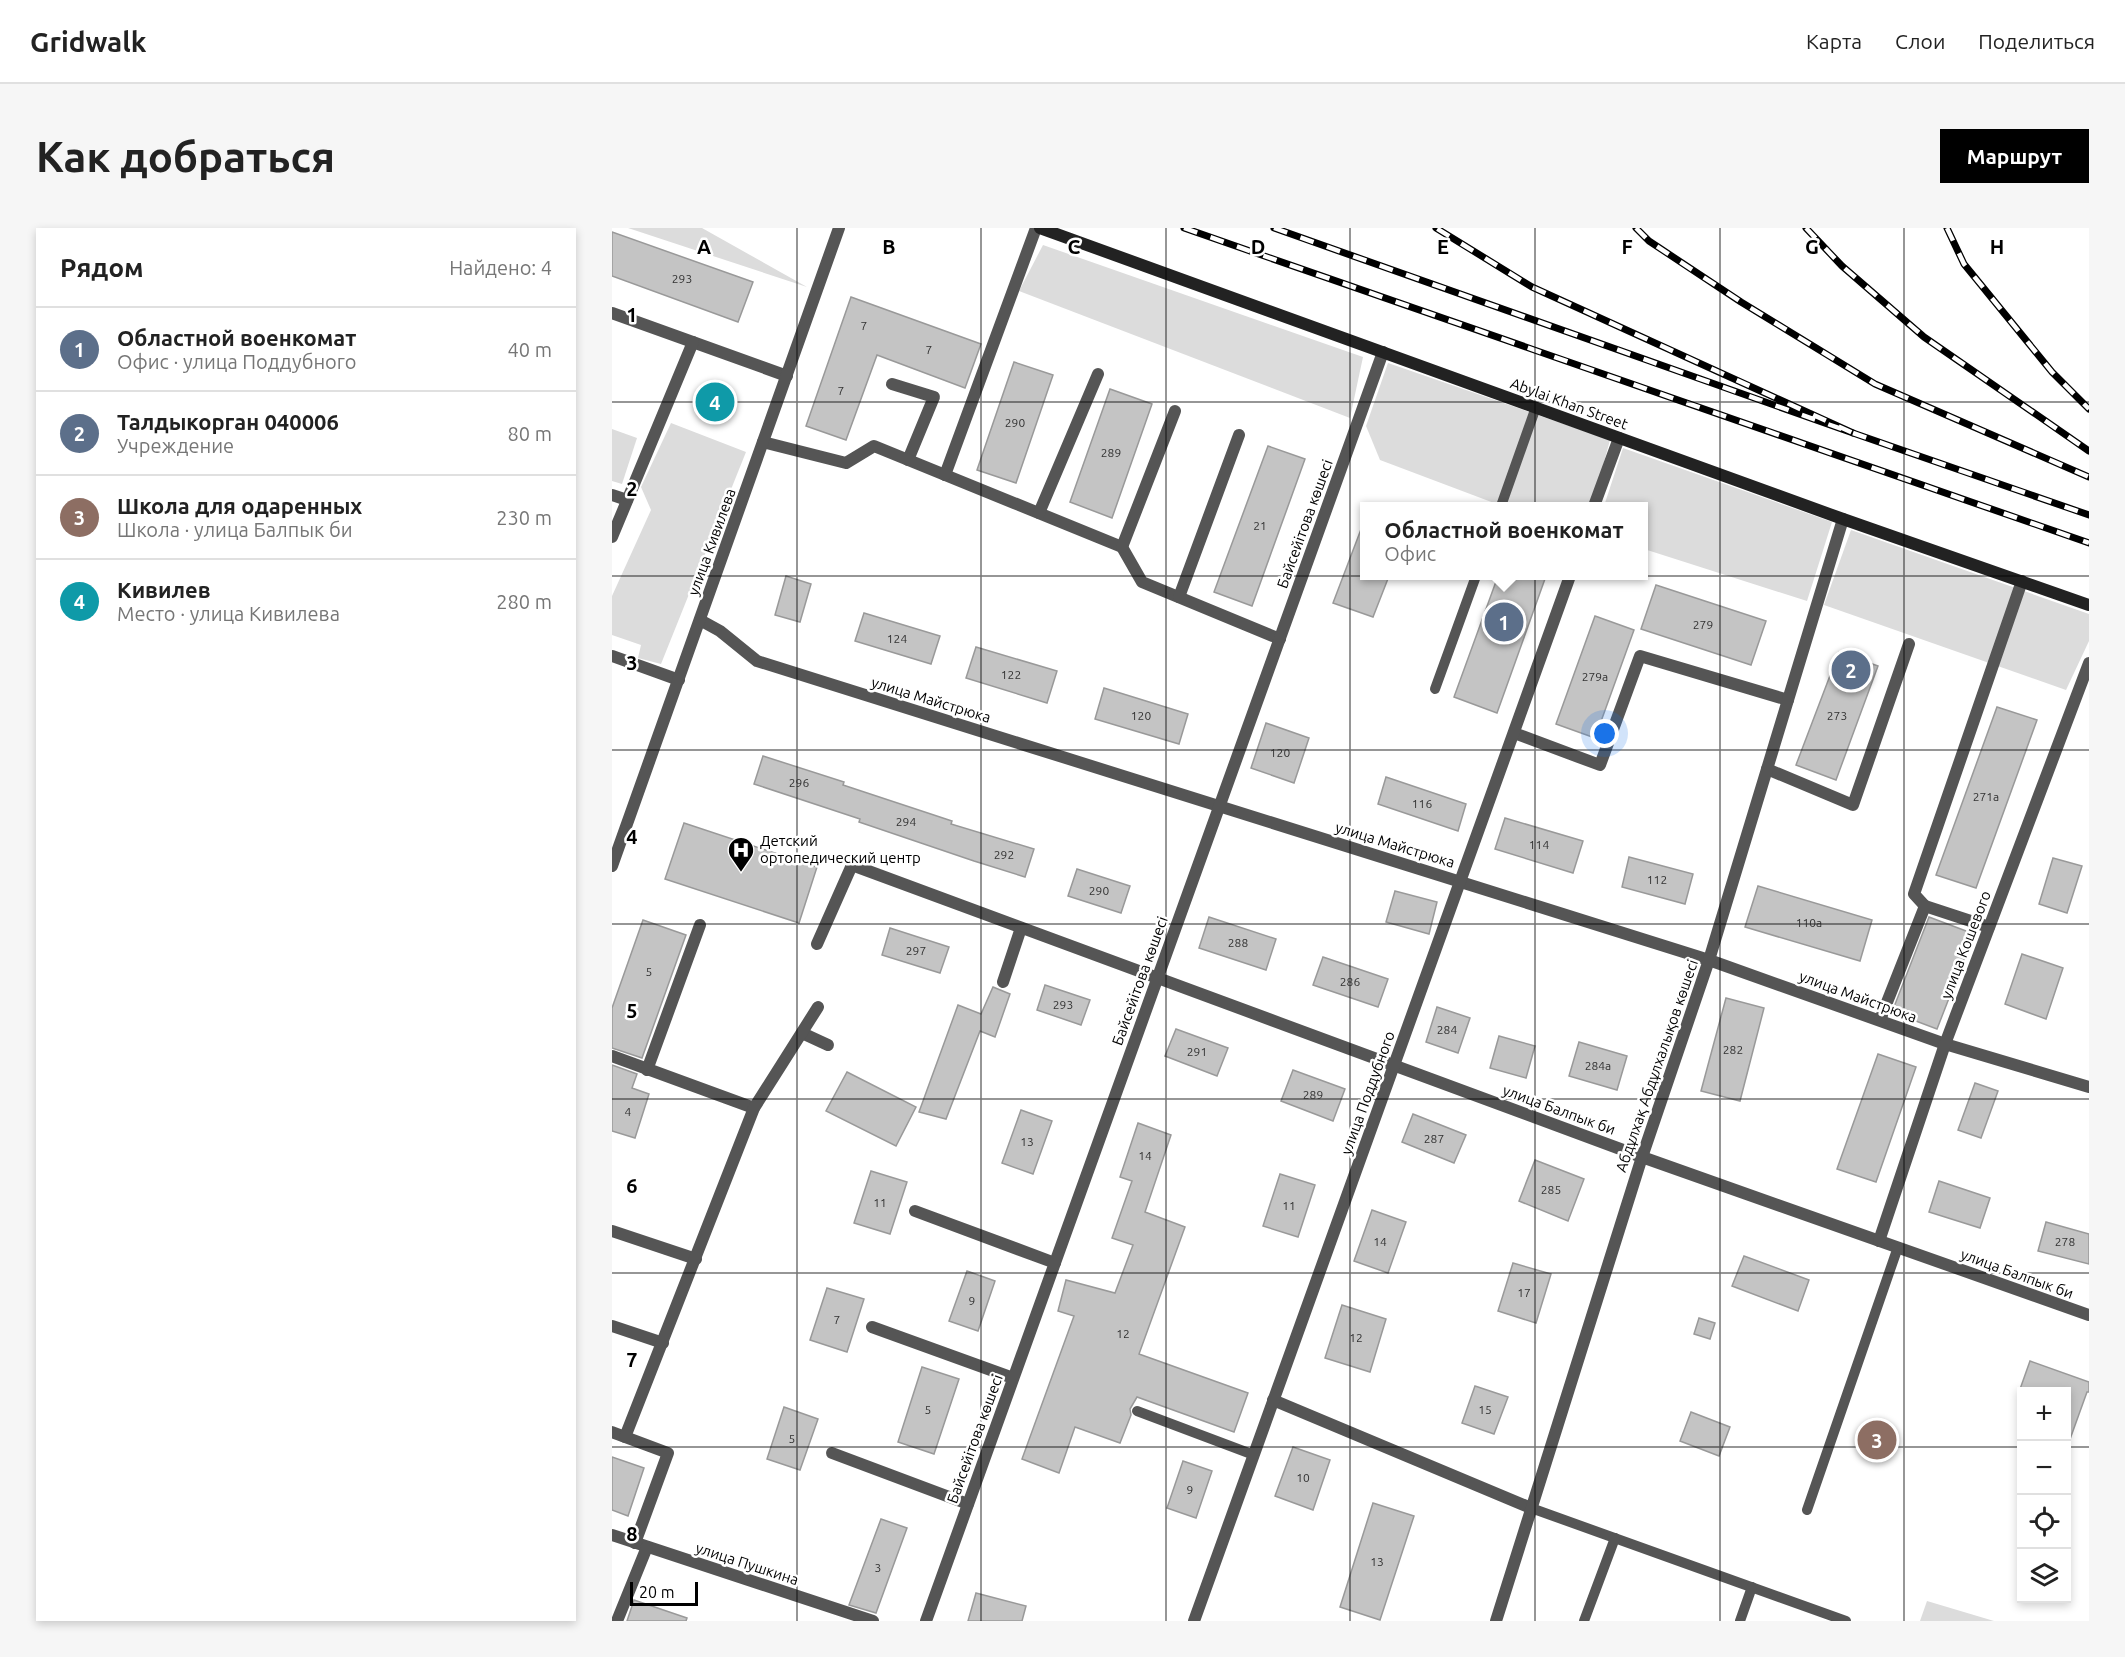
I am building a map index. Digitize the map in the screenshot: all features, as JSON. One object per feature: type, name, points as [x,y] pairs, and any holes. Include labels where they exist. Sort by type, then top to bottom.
[{"type":"main road","name":"Abylai Khan Street","points":[[1038,228],[1843,519],[2089,605]]},
{"type":"street","name":"улица Кивилева","points":[[612,866],[839,228]]},
{"type":"street","points":[[945,475],[1038,228]]},
{"type":"street","points":[[612,313],[787,376]]},
{"type":"street","points":[[612,537],[693,342]]},
{"type":"street","name":"Байсейітова көшесі","points":[[926,1621],[1383,352]]},
{"type":"street","points":[[1039,513],[1098,374]]},
{"type":"street","points":[[892,384],[934,397],[908,460]]},
{"type":"street","points":[[1122,547],[1174,411]]},
{"type":"street","points":[[1179,597],[1239,435]]},
{"type":"street","points":[[1596,502],[1618,438]]},
{"type":"street","points":[[763,442],[846,463],[874,446],[1122,547],[1142,582],[1280,639]]},
{"type":"street","points":[[612,495],[627,500]]},
{"type":"street","name":"Абдұлхақ Абдұлхалықов көшесі","points":[[1496,1621],[1642,1157],[1709,960],[1843,519]]},
{"type":"street","name":"улица Поддубного","points":[[1194,1621],[1569,580]]},
{"type":"street","points":[[1989,927],[1925,906],[1914,894],[2022,581]]},
{"type":"street","name":"улица Майстрюка","points":[[700,620],[720,631],[757,661],[1709,960],[1945,1044],[2089,1088]]},
{"type":"street","points":[[1767,769],[1853,805],[1908,645]]},
{"type":"street","points":[[612,656],[679,680]]},
{"type":"street","points":[[1514,733],[1600,765],[1640,656],[1788,700]]},
{"type":"street","name":"улица Кошевого","points":[[1879,1241],[1945,1044],[2089,663]]},
{"type":"street","name":"улица Балпык би","points":[[817,944],[852,865],[1642,1157],[2089,1315]]},
{"type":"street","points":[[1880,1020],[1925,906]]},
{"type":"street","points":[[647,1070],[700,925]]},
{"type":"street","points":[[1003,982],[1021,928]]},
{"type":"street","points":[[626,1437],[754,1107],[818,1007]]},
{"type":"street","points":[[802,1033],[828,1045]]},
{"type":"street","points":[[612,1056],[754,1107]]},
{"type":"street","points":[[915,1211],[1054,1263]]},
{"type":"street","points":[[612,1231],[696,1259]]},
{"type":"street","points":[[612,1326],[663,1343]]},
{"type":"street","points":[[872,1327],[1013,1378]]},
{"type":"street","points":[[1273,1400],[1532,1508]]},
{"type":"street","points":[[612,1432],[668,1453],[617,1621]]},
{"type":"street","points":[[832,1453],[968,1504]]},
{"type":"street","name":"улица Пушкина","points":[[612,1535],[873,1621]]},
{"type":"lane","points":[[1503,502],[1536,407]]},
{"type":"lane","points":[[1435,689],[1475,580]]},
{"type":"lane","points":[[1808,1510],[1898,1247]]},
{"type":"lane","points":[[1137,1411],[1254,1455]]},
{"type":"lane","points":[[1532,1508],[1846,1621]]},
{"type":"lane","points":[[1584,1621],[1615,1538]]},
{"type":"lane","points":[[1740,1621],[1752,1587]]},
{"type":"shaded area","points":[[628,228],[702,228],[807,287]]},
{"type":"shaded area","points":[[1043,245],[1363,357],[1350,418],[1019,291]]},
{"type":"shaded area","points":[[1388,363],[1610,440],[1593,502],[1491,502],[1380,460],[1366,426]]},
{"type":"shaded area","points":[[671,423],[746,452],[661,664],[638,658],[641,645],[612,635],[612,596],[651,510],[641,487]]},
{"type":"shaded area","points":[[612,429],[637,438],[622,484],[612,481]]},
{"type":"shaded area","points":[[1623,448],[1832,522],[1807,601],[1648,550],[1648,502],[1605,502]]},
{"type":"shaded area","points":[[1851,530],[2089,614],[2089,641],[2066,690],[1824,605]]},
{"type":"shaded area","points":[[1927,1601],[1994,1621],[1920,1621]]},
{"type":"building","points":[[612,232],[753,282],[738,322],[612,276]]},
{"type":"building","points":[[851,297],[981,344],[965,388],[877,355],[846,440],[806,426]]},
{"type":"building","points":[[1014,362],[1053,375],[1016,483],[977,470]]},
{"type":"building","points":[[1110,389],[1152,404],[1112,518],[1070,502]]},
{"type":"building","points":[[1268,446],[1305,459],[1252,606],[1214,592]]},
{"type":"building","points":[[1360,532],[1360,580],[1387,580],[1373,617],[1333,603]]},
{"type":"building","points":[[786,576],[811,584],[800,622],[775,615]]},
{"type":"building","points":[[1497,580],[1545,580],[1497,713],[1454,697]]},
{"type":"building","points":[[1656,585],[1766,621],[1751,665],[1641,629]]},
{"type":"building","points":[[864,613],[940,636],[931,664],[855,641]]},
{"type":"building","points":[[1595,616],[1634,630],[1595,738],[1556,724]]},
{"type":"building","points":[[976,647],[1057,671],[1047,703],[966,678]]},
{"type":"building","points":[[1839,652],[1878,666],[1836,780],[1796,765]]},
{"type":"building","points":[[1104,688],[1188,714],[1179,744],[1095,719]]},
{"type":"building","points":[[1997,707],[2037,720],[1976,888],[1936,875]]},
{"type":"building","points":[[1266,723],[1309,738],[1294,783],[1251,768]]},
{"type":"building","points":[[763,756],[952,821],[951,824],[1034,849],[1025,877],[859,822],[860,819],[754,784]]},
{"type":"building","points":[[1386,777],[1466,804],[1458,831],[1378,804]]},
{"type":"building","points":[[1505,818],[1583,841],[1573,873],[1495,849]]},
{"type":"building","name":"Детский ортопедический центр","points":[[684,823],[817,867],[799,923],[665,879]]},
{"type":"building","points":[[1629,857],[1693,874],[1685,904],[1622,887]]},
{"type":"building","points":[[2053,858],[2082,866],[2067,913],[2039,904]]},
{"type":"building","points":[[1077,869],[1130,886],[1121,913],[1068,896]]},
{"type":"building","points":[[1758,886],[1872,920],[1860,961],[1745,927]]},
{"type":"building","points":[[1395,891],[1437,902],[1429,934],[1386,922]]},
{"type":"building","points":[[1209,917],[1276,939],[1266,970],[1199,948]]},
{"type":"building","points":[[1929,917],[1974,934],[1937,1029],[1892,1012]]},
{"type":"building","points":[[643,920],[686,935],[642,1058],[612,1048],[612,1008]]},
{"type":"building","points":[[890,928],[949,947],[940,973],[882,955]]},
{"type":"building","points":[[2022,954],[2063,968],[2046,1019],[2005,1004]]},
{"type":"building","points":[[1323,957],[1388,979],[1378,1007],[1313,985]]},
{"type":"building","points":[[1045,985],[1090,1000],[1081,1025],[1037,1010]]},
{"type":"building","points":[[993,987],[1010,994],[995,1037],[980,1031],[946,1119],[919,1112],[958,1005],[981,1014]]},
{"type":"building","points":[[1726,998],[1764,1008],[1740,1101],[1701,1091]]},
{"type":"building","points":[[1437,1007],[1470,1018],[1458,1053],[1426,1042]]},
{"type":"building","points":[[1176,1029],[1228,1048],[1217,1076],[1165,1056]]},
{"type":"building","points":[[1499,1036],[1535,1046],[1526,1078],[1490,1068]]},
{"type":"building","points":[[1579,1042],[1627,1056],[1617,1090],[1569,1076]]},
{"type":"building","points":[[1878,1054],[1916,1067],[1876,1182],[1837,1169]]},
{"type":"building","points":[[612,1065],[637,1074],[632,1088],[649,1094],[635,1138],[612,1131]]},
{"type":"building","points":[[1293,1070],[1345,1089],[1333,1121],[1281,1101]]},
{"type":"building","points":[[847,1072],[916,1107],[896,1146],[826,1111]]},
{"type":"building","points":[[1975,1083],[1998,1091],[1981,1138],[1958,1130]]},
{"type":"building","points":[[1021,1110],[1052,1121],[1033,1174],[1002,1163]]},
{"type":"building","points":[[1413,1114],[1466,1135],[1454,1163],[1402,1142]]},
{"type":"building","points":[[1138,1123],[1171,1135],[1145,1212],[1185,1227],[1139,1354],[1248,1393],[1234,1432],[1137,1397],[1130,1409],[1131,1415],[1120,1443],[1075,1427],[1059,1473],[1022,1459],[1074,1316],[1058,1311],[1066,1280],[1115,1293],[1133,1245],[1112,1238],[1132,1181],[1120,1177]]},
{"type":"building","points":[[1535,1160],[1584,1179],[1568,1221],[1519,1201]]},
{"type":"building","points":[[871,1171],[907,1182],[890,1234],[854,1223]]},
{"type":"building","points":[[1280,1174],[1315,1185],[1298,1237],[1263,1226]]},
{"type":"building","points":[[1939,1181],[1990,1198],[1980,1228],[1929,1212]]},
{"type":"building","points":[[1372,1210],[1406,1222],[1388,1273],[1354,1261]]},
{"type":"building","points":[[2046,1222],[2089,1234],[2089,1264],[2038,1251]]},
{"type":"building","points":[[1744,1256],[1809,1280],[1798,1311],[1732,1286]]},
{"type":"building","points":[[1513,1263],[1551,1274],[1536,1323],[1498,1311]]},
{"type":"building","points":[[967,1271],[995,1281],[978,1331],[949,1321]]},
{"type":"building","points":[[827,1288],[864,1299],[847,1352],[810,1340]]},
{"type":"building","points":[[1342,1305],[1386,1319],[1370,1372],[1325,1358]]},
{"type":"building","points":[[1699,1318],[1715,1323],[1710,1339],[1694,1334]]},
{"type":"building","points":[[2030,1361],[2089,1382],[2089,1392],[2087,1392],[2071,1436],[2071,1387],[2021,1387]]},
{"type":"building","points":[[922,1367],[959,1379],[934,1454],[898,1442]]},
{"type":"building","points":[[1475,1386],[1508,1397],[1494,1434],[1462,1423]]},
{"type":"building","points":[[784,1407],[818,1419],[800,1470],[767,1459]]},
{"type":"building","points":[[1691,1412],[1730,1427],[1719,1456],[1680,1441]]},
{"type":"building","points":[[1293,1447],[1330,1460],[1313,1510],[1275,1496]]},
{"type":"building","points":[[612,1457],[644,1468],[628,1516],[612,1510]]},
{"type":"building","points":[[1183,1461],[1212,1471],[1196,1518],[1167,1508]]},
{"type":"building","points":[[1373,1503],[1414,1516],[1380,1620],[1340,1607]]},
{"type":"building","points":[[881,1519],[907,1528],[876,1613],[849,1605]]},
{"type":"building","points":[[976,1593],[1026,1606],[1022,1621],[968,1621]]},
{"type":"building","points":[[634,1600],[687,1618],[686,1621],[627,1621]]},
{"type":"railway","points":[[1184,228],[2089,543]]},
{"type":"railway","points":[[1274,228],[1853,433],[1532,287],[1436,228]]},
{"type":"railway","points":[[1636,228],[1649,241],[1741,302],[1875,384],[2089,477]]},
{"type":"railway","points":[[1806,228],[1842,266],[1924,337],[2089,451]]},
{"type":"railway","points":[[1947,228],[1964,264],[2052,372],[2089,409]]},
{"type":"railway","points":[[1853,433],[2089,515]]},
{"type":"place","name":"Кивилев","points":[[715,402]]},
{"type":"place","name":"Областной военкомат","points":[[1504,622]]},
{"type":"place","name":"Талдыкорган 040006","points":[[1851,670]]},
{"type":"place","name":"Детский ортопедический центр","points":[[741,873]]},
{"type":"place","name":"Школа для одаренных","points":[[1877,1440]]}]
